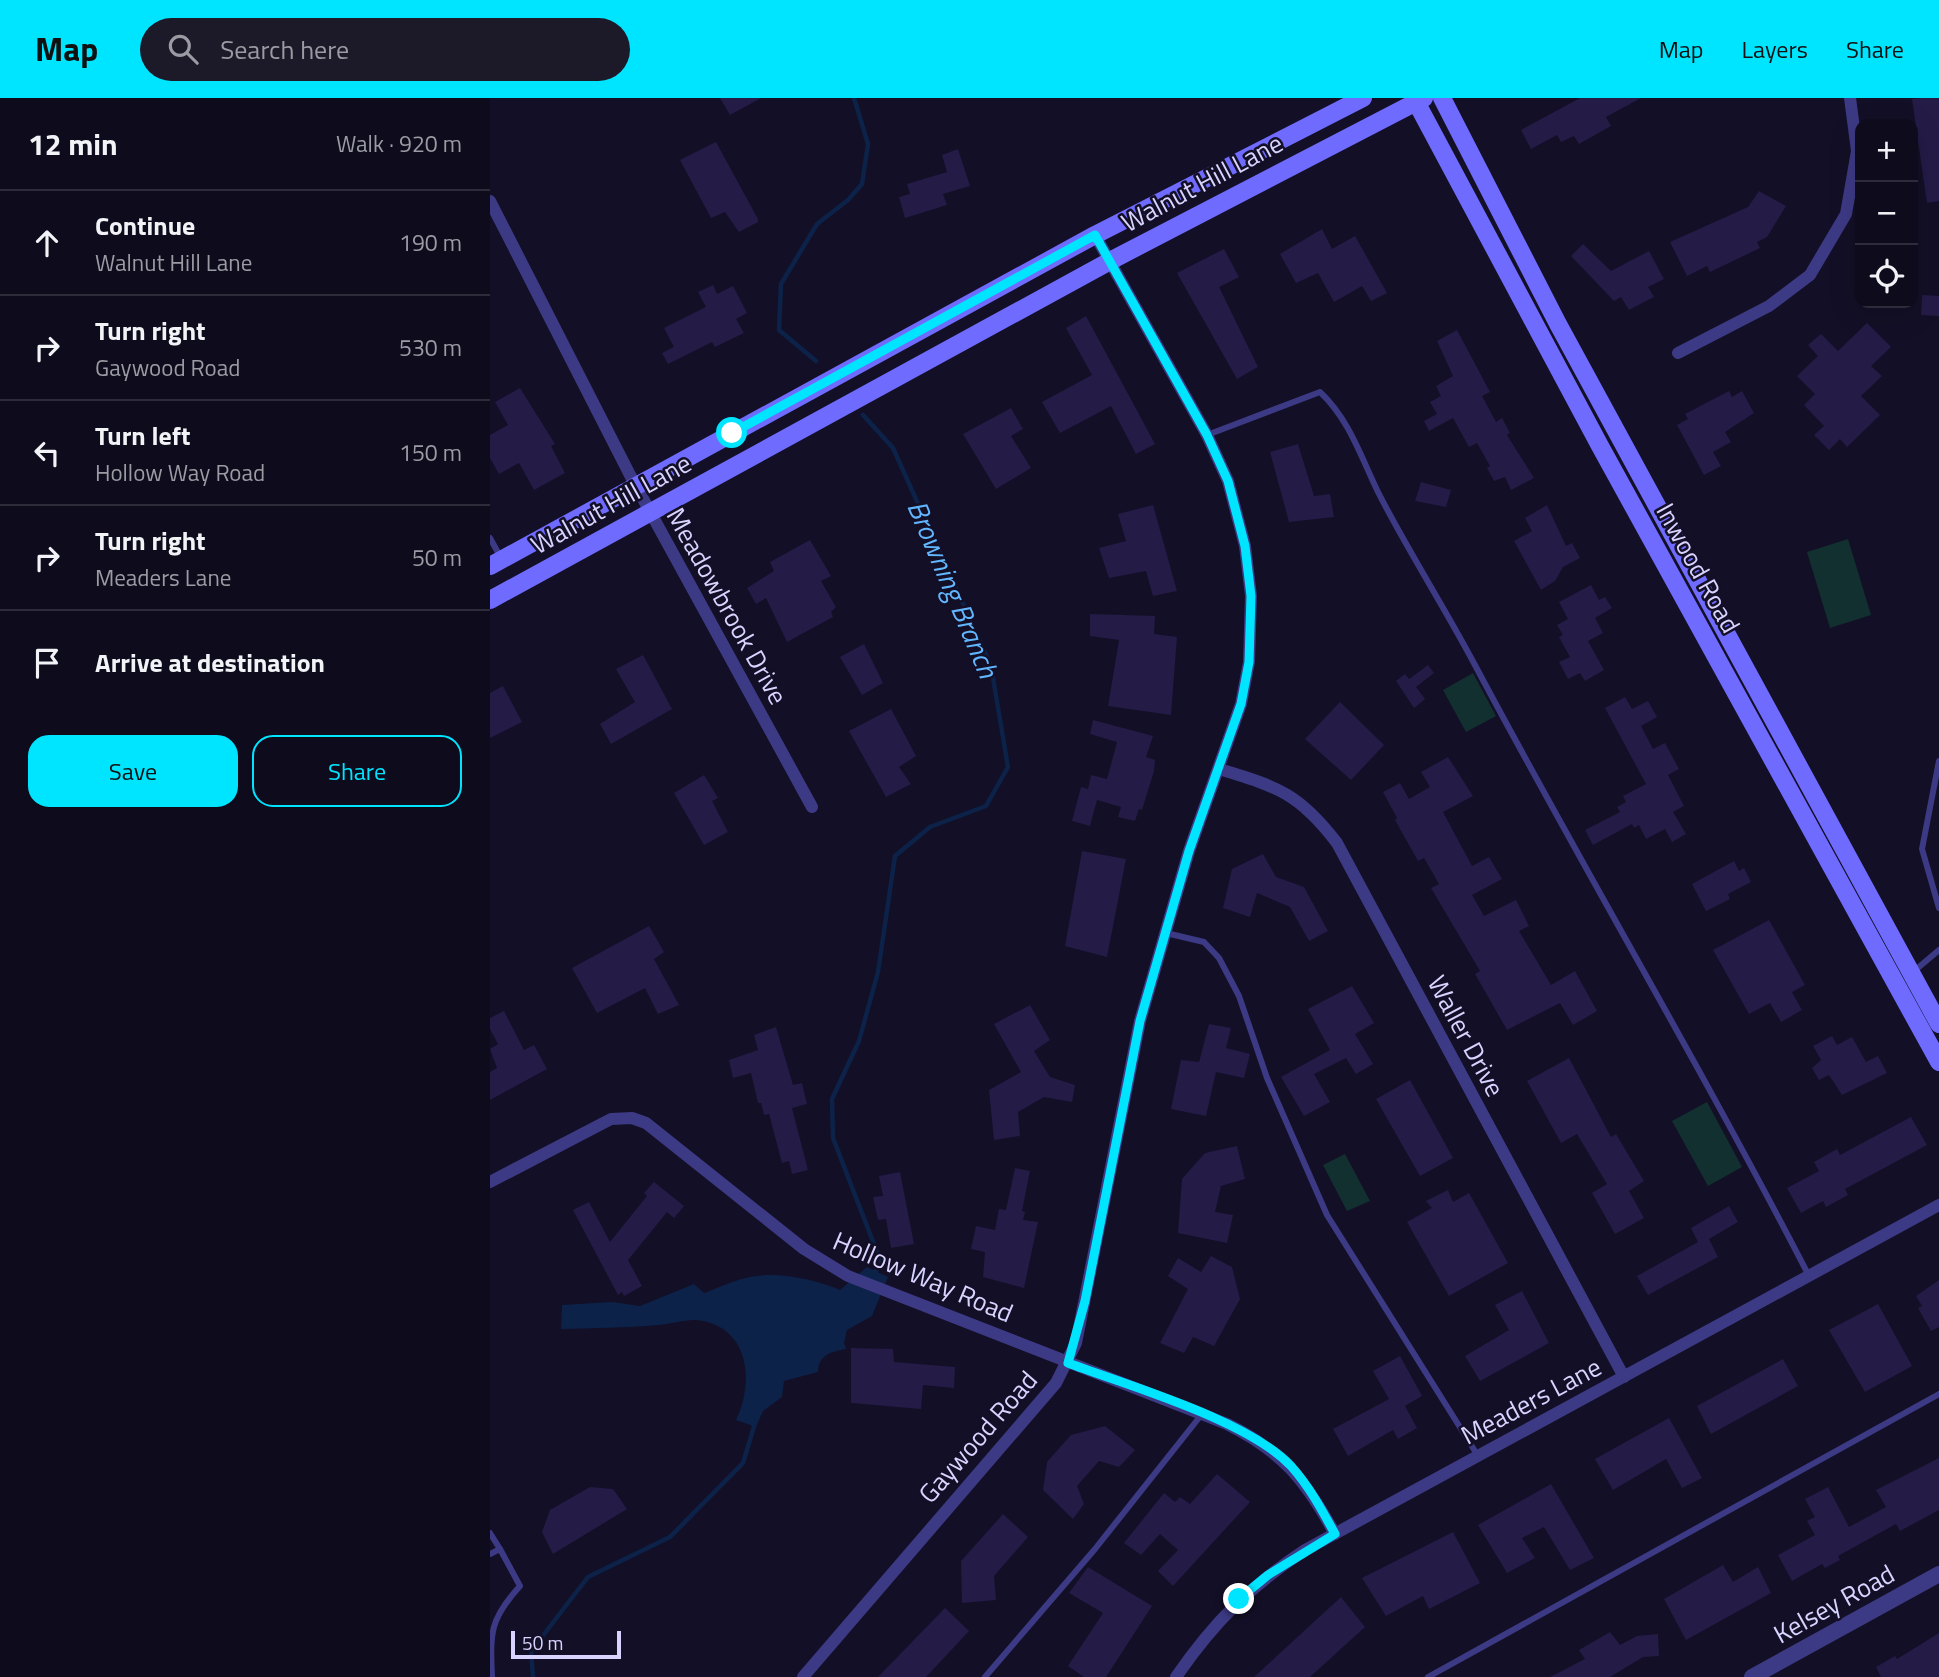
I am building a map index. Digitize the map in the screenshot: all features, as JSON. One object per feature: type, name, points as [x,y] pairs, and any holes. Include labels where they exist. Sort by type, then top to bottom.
[{"type":"main road","name":"Walnut Hill Lane","points":[[496,563],[1095,235],[1363,98]]},
{"type":"main road","name":"Inwood Road","points":[[1442,98],[1620,437],[1765,703],[1904,978],[1939,1062]]},
{"type":"main road","name":"Walnut Hill Lane","points":[[490,600],[1110,261],[1418,99]]},
{"type":"main road","name":"Inwood Road","points":[[1418,99],[1476,216],[1748,713],[1904,978],[1939,1024]]},
{"type":"main road","points":[[1476,216],[1498,204]]},
{"type":"main road","points":[[1601,446],[1620,437]]},
{"type":"main road","points":[[1748,713],[1765,703]]},
{"type":"street","points":[[1678,353],[1769,306],[1810,275],[1846,214],[1857,151],[1850,98]]},
{"type":"street","name":"Meadowbrook Drive","points":[[490,201],[650,513],[812,807]]},
{"type":"street","name":"Gaywood Road","points":[[803,1677],[1056,1383],[1068,1363],[1085,1301],[1140,1021],[1163,933],[1241,704],[1247,672],[1251,596],[1238,514],[1207,435],[1095,235]]},
{"type":"street","name":"Waller Drive","points":[[1219,769],[1273,785],[1299,801],[1337,844],[1624,1377]]},
{"type":"street","name":"Hollow Way Road","points":[[490,1182],[611,1119],[632,1118],[656,1130],[804,1249],[848,1276],[1248,1434],[1289,1465],[1306,1485],[1335,1534]]},
{"type":"street","name":"Meaders Lane","points":[[1176,1677],[1200,1642],[1239,1599],[1268,1575],[1335,1534],[1939,1205]]},
{"type":"street","name":"Kelsey Road","points":[[1752,1677],[1939,1574]]},
{"type":"lane","points":[[1207,435],[1320,392],[1329,400],[1361,450],[1378,491],[1434,589],[1560,824],[1739,1142],[1808,1276]]},
{"type":"lane","points":[[490,538],[496,563]]},
{"type":"lane","points":[[1939,761],[1922,849],[1939,908]]},
{"type":"lane","points":[[1163,933],[1203,942],[1219,958],[1239,996],[1267,1078],[1327,1214],[1478,1456]]},
{"type":"lane","points":[[1904,978],[1939,950]]},
{"type":"lane","points":[[1428,1677],[1939,1394]]},
{"type":"lane","points":[[985,1677],[1095,1549],[1202,1414]]},
{"type":"lane","points":[[490,1533],[520,1586],[498,1609],[491,1641],[492,1677]]},
{"type":"lane","points":[[490,1554],[500,1549]]},
{"type":"green space","points":[[1848,539],[1871,615],[1830,628],[1807,552]]},
{"type":"green space","points":[[1473,673],[1496,716],[1466,732],[1443,690]]},
{"type":"green space","points":[[1707,1102],[1742,1167],[1708,1186],[1672,1121]]},
{"type":"green space","points":[[1345,1154],[1370,1201],[1347,1211],[1323,1165]]},
{"type":"water","points":[[867,1267],[888,1277],[872,1316],[847,1330],[844,1343],[846,1349],[826,1355],[818,1372],[784,1381],[782,1397],[763,1411],[756,1427],[736,1420],[745,1388],[743,1357],[737,1343],[727,1332],[713,1324],[695,1320],[646,1326],[561,1329],[562,1305],[612,1302],[640,1306],[694,1284],[704,1293],[741,1279],[769,1275],[807,1279],[840,1290]]},
{"type":"building","points":[[720,98],[761,98],[730,115]]},
{"type":"building","points":[[1580,98],[1641,98],[1606,117],[1611,126],[1579,144],[1574,136],[1561,142],[1557,135],[1531,149],[1521,130]]},
{"type":"building","points":[[1939,98],[1939,201],[1927,203],[1918,141],[1918,119],[1915,119],[1912,99]]},
{"type":"building","points":[[716,142],[758,219],[758,222],[739,232],[725,212],[711,218],[680,160]]},
{"type":"building","points":[[958,149],[970,186],[943,194],[947,205],[905,218],[899,197],[910,194],[907,184],[947,172],[942,155]]},
{"type":"building","points":[[1759,191],[1786,206],[1767,237],[1757,242],[1760,248],[1710,272],[1707,266],[1687,276],[1670,242],[1748,207]]},
{"type":"building","points":[[1322,229],[1332,249],[1355,236],[1387,293],[1371,301],[1362,286],[1334,302],[1318,273],[1296,283],[1280,254]]},
{"type":"building","points":[[1583,244],[1611,271],[1649,251],[1664,279],[1648,287],[1654,297],[1629,310],[1621,297],[1614,301],[1571,256]]},
{"type":"building","points":[[1224,249],[1239,277],[1219,287],[1258,367],[1237,379],[1177,273]]},
{"type":"building","points":[[713,285],[717,294],[733,286],[747,313],[736,319],[744,333],[715,347],[712,342],[668,364],[662,353],[674,347],[664,328],[706,307],[698,292]]},
{"type":"building","points":[[1922,295],[1939,296],[1939,316],[1921,315]]},
{"type":"building","points":[[1086,316],[1155,444],[1136,454],[1111,406],[1060,433],[1042,402],[1092,375],[1066,328]]},
{"type":"building","points":[[1867,323],[1891,347],[1871,366],[1882,376],[1861,396],[1880,415],[1847,447],[1840,439],[1829,450],[1814,435],[1824,426],[1804,405],[1815,394],[1797,376],[1818,356],[1808,345],[1821,334],[1838,351]]},
{"type":"building","points":[[1457,330],[1490,392],[1482,396],[1496,422],[1502,418],[1510,433],[1507,435],[1534,478],[1511,490],[1505,477],[1494,481],[1487,468],[1490,466],[1477,443],[1469,447],[1453,418],[1429,431],[1424,421],[1437,414],[1430,402],[1441,396],[1436,386],[1453,376],[1437,341]]},
{"type":"building","points":[[520,388],[555,444],[551,446],[565,473],[534,490],[519,463],[499,474],[490,458],[490,435],[508,425],[495,402]]},
{"type":"building","points":[[1729,391],[1732,397],[1742,391],[1754,413],[1725,432],[1731,442],[1713,452],[1721,466],[1704,475],[1677,425],[1688,419],[1685,414]]},
{"type":"building","points":[[1011,408],[1023,429],[1011,436],[1031,468],[996,489],[963,434]]},
{"type":"building","points":[[1298,444],[1314,496],[1330,494],[1334,517],[1289,522],[1270,452]]},
{"type":"building","points":[[1421,482],[1451,490],[1446,507],[1415,501]]},
{"type":"building","points":[[1153,505],[1177,591],[1153,596],[1146,571],[1109,578],[1099,548],[1126,541],[1118,514]]},
{"type":"building","points":[[1547,505],[1566,546],[1572,543],[1580,558],[1563,567],[1555,581],[1541,590],[1514,541],[1532,531],[1525,518]]},
{"type":"building","points":[[810,540],[831,576],[821,581],[836,607],[831,612],[833,617],[787,642],[766,598],[756,604],[747,588],[774,571],[770,562]]},
{"type":"building","points":[[1591,585],[1599,600],[1605,597],[1612,608],[1595,618],[1603,633],[1588,641],[1604,670],[1585,681],[1580,673],[1568,679],[1559,662],[1570,657],[1559,637],[1563,635],[1557,625],[1568,619],[1559,602]]},
{"type":"building","points":[[1090,614],[1155,616],[1154,634],[1177,637],[1171,715],[1108,706],[1119,640],[1090,636]]},
{"type":"building","points":[[864,644],[883,683],[862,695],[840,657]]},
{"type":"building","points":[[643,655],[672,709],[611,744],[600,724],[635,702],[616,669]]},
{"type":"building","points":[[1428,665],[1434,673],[1416,687],[1425,699],[1414,708],[1396,681],[1405,674],[1409,679]]},
{"type":"building","points":[[503,686],[522,722],[490,738],[490,693]]},
{"type":"building","points":[[1625,697],[1632,709],[1648,701],[1657,717],[1641,726],[1653,749],[1665,743],[1679,769],[1668,775],[1684,806],[1673,812],[1686,834],[1672,842],[1665,829],[1646,839],[1639,825],[1634,828],[1632,824],[1593,845],[1585,830],[1620,812],[1617,807],[1626,802],[1623,796],[1646,784],[1605,708]]},
{"type":"building","points":[[1340,702],[1384,745],[1351,780],[1305,739]]},
{"type":"building","points":[[891,709],[916,756],[899,767],[911,784],[886,797],[849,731]]},
{"type":"building","points":[[1093,720],[1153,736],[1146,757],[1155,760],[1154,771],[1142,810],[1139,809],[1135,821],[1118,817],[1121,807],[1097,800],[1090,826],[1072,821],[1081,787],[1088,789],[1091,775],[1107,779],[1117,742],[1090,734]]},
{"type":"building","points":[[1448,757],[1473,796],[1443,812],[1472,866],[1489,857],[1502,879],[1472,895],[1484,916],[1516,900],[1529,926],[1519,931],[1551,985],[1575,971],[1597,1011],[1573,1025],[1560,1003],[1507,1030],[1475,974],[1480,971],[1431,888],[1439,884],[1424,858],[1418,861],[1395,820],[1397,818],[1383,792],[1400,783],[1409,799],[1430,787],[1421,772]]},
{"type":"building","points":[[704,775],[718,798],[712,801],[728,832],[704,845],[674,793]]},
{"type":"building","points":[[1082,851],[1126,859],[1107,957],[1065,946]]},
{"type":"building","points":[[1263,854],[1276,877],[1304,887],[1328,931],[1309,941],[1290,907],[1257,893],[1250,917],[1223,908],[1232,869]]},
{"type":"building","points":[[1734,861],[1739,871],[1744,868],[1751,882],[1728,894],[1730,899],[1706,911],[1692,884]]},
{"type":"building","points":[[1769,920],[1805,985],[1792,992],[1802,1010],[1781,1022],[1770,1003],[1749,1014],[1713,950]]},
{"type":"building","points":[[649,926],[664,952],[654,959],[679,1005],[658,1014],[645,988],[597,1013],[572,968]]},
{"type":"building","points":[[1352,986],[1374,1023],[1355,1034],[1373,1064],[1356,1074],[1346,1058],[1314,1074],[1330,1102],[1304,1116],[1281,1077],[1330,1050],[1308,1009]]},
{"type":"building","points":[[1030,1005],[1050,1040],[1034,1051],[1050,1077],[1075,1085],[1072,1102],[1044,1097],[1018,1112],[1020,1136],[994,1140],[989,1090],[1021,1072],[994,1024]]},
{"type":"building","points":[[504,1011],[524,1050],[534,1045],[547,1069],[490,1100],[490,1072],[497,1068],[490,1049],[498,1044],[490,1029],[490,1018]]},
{"type":"building","points":[[1209,1024],[1231,1028],[1226,1048],[1250,1054],[1244,1078],[1216,1072],[1206,1116],[1171,1109],[1181,1060],[1199,1062]]},
{"type":"building","points":[[776,1027],[793,1085],[802,1083],[807,1104],[792,1108],[808,1170],[792,1174],[789,1161],[782,1163],[769,1114],[764,1115],[761,1103],[758,1103],[751,1073],[733,1078],[729,1060],[758,1050],[754,1035]]},
{"type":"building","points":[[1832,1036],[1837,1045],[1852,1037],[1866,1062],[1878,1056],[1887,1073],[1842,1095],[1829,1075],[1819,1080],[1812,1068],[1821,1060],[1813,1046]]},
{"type":"building","points":[[1569,1058],[1611,1137],[1616,1134],[1644,1181],[1629,1191],[1644,1218],[1615,1234],[1592,1193],[1607,1184],[1577,1134],[1561,1143],[1527,1081]]},
{"type":"building","points":[[1410,1080],[1453,1158],[1420,1176],[1376,1099]]},
{"type":"building","points":[[1911,1117],[1927,1145],[1845,1189],[1848,1195],[1826,1207],[1823,1201],[1801,1213],[1787,1188],[1819,1171],[1814,1162],[1837,1149],[1840,1155]]},
{"type":"building","points":[[1237,1146],[1245,1179],[1221,1186],[1215,1212],[1233,1215],[1227,1243],[1178,1233],[1182,1179],[1205,1153]]},
{"type":"building","points":[[1015,1168],[1030,1171],[1022,1211],[1025,1212],[1023,1220],[1038,1222],[1024,1288],[983,1277],[985,1252],[971,1249],[976,1226],[995,1230],[999,1209],[1006,1210]]},
{"type":"building","points":[[900,1172],[914,1244],[891,1248],[886,1219],[878,1220],[873,1197],[883,1196],[879,1176]]},
{"type":"building","points":[[654,1182],[684,1206],[674,1218],[667,1212],[628,1260],[642,1286],[624,1296],[622,1292],[618,1295],[573,1210],[589,1202],[610,1242],[647,1196],[644,1193]]},
{"type":"building","points":[[1448,1190],[1453,1202],[1469,1193],[1508,1263],[1449,1296],[1407,1222],[1432,1208],[1426,1201]]},
{"type":"building","points":[[1729,1206],[1738,1222],[1709,1239],[1718,1257],[1648,1295],[1637,1276],[1698,1242],[1691,1228]]},
{"type":"building","points":[[1211,1256],[1232,1267],[1240,1299],[1214,1346],[1193,1337],[1184,1353],[1160,1343],[1188,1289],[1168,1276],[1178,1258],[1201,1272]]},
{"type":"building","points":[[1939,1280],[1939,1327],[1931,1331],[1918,1308],[1922,1306],[1916,1296]]},
{"type":"building","points":[[1522,1291],[1549,1343],[1480,1381],[1465,1356],[1509,1330],[1495,1305]]},
{"type":"building","points":[[1878,1304],[1912,1366],[1865,1392],[1829,1330]]},
{"type":"building","points":[[851,1348],[893,1349],[894,1362],[955,1367],[954,1388],[923,1385],[921,1409],[851,1403]]},
{"type":"building","points":[[1400,1356],[1422,1396],[1405,1406],[1417,1428],[1398,1439],[1393,1430],[1348,1456],[1333,1429],[1389,1399],[1373,1371]]},
{"type":"building","points":[[1783,1359],[1798,1386],[1711,1434],[1697,1406]]},
{"type":"building","points":[[1669,1418],[1702,1478],[1682,1488],[1666,1459],[1613,1490],[1595,1459]]},
{"type":"building","points":[[1105,1426],[1135,1450],[1119,1467],[1099,1461],[1077,1486],[1084,1504],[1073,1519],[1043,1490],[1047,1462],[1071,1435]]},
{"type":"building","points":[[1939,1458],[1939,1510],[1900,1531],[1896,1524],[1838,1556],[1840,1560],[1825,1568],[1822,1564],[1792,1581],[1778,1555],[1815,1535],[1807,1521],[1815,1517],[1805,1499],[1828,1487],[1849,1527],[1886,1507],[1876,1490]]},
{"type":"building","points":[[1217,1474],[1250,1502],[1173,1586],[1158,1571],[1178,1550],[1160,1534],[1141,1555],[1124,1543],[1164,1493],[1175,1502],[1180,1497],[1190,1504]]},
{"type":"building","points":[[1551,1484],[1594,1558],[1570,1570],[1544,1527],[1522,1538],[1535,1558],[1507,1573],[1478,1525]]},
{"type":"building","points":[[590,1487],[613,1489],[627,1509],[553,1554],[542,1532],[550,1510]]},
{"type":"building","points":[[1003,1514],[1028,1537],[994,1576],[996,1600],[962,1603],[961,1561]]},
{"type":"building","points":[[1453,1532],[1480,1583],[1429,1609],[1423,1596],[1386,1616],[1362,1578]]},
{"type":"building","points":[[1723,1565],[1733,1582],[1758,1567],[1771,1593],[1686,1640],[1664,1599]]},
{"type":"building","points":[[1088,1567],[1152,1606],[1106,1677],[1084,1677],[1068,1666],[1103,1613],[1069,1593]]},
{"type":"building","points":[[1341,1597],[1365,1627],[1310,1677],[1254,1677]]},
{"type":"building","points":[[945,1608],[969,1631],[926,1677],[878,1677]]},
{"type":"building","points":[[1610,1632],[1620,1645],[1637,1636],[1658,1634],[1659,1656],[1643,1657],[1610,1677],[1550,1677],[1585,1659],[1579,1650]]},
{"type":"building","points":[[1939,1633],[1939,1677],[1881,1677],[1876,1667],[1895,1656],[1897,1659]]},
{"type":"waterway","name":"Browning Branch","points":[[816,361],[779,330],[781,284],[817,224],[848,200],[862,184],[868,144],[854,98]]},
{"type":"waterway","name":"Browning Branch","points":[[863,415],[893,448],[991,666],[1008,767],[986,806],[930,827],[895,856],[878,972],[859,1041],[832,1099],[833,1138],[882,1265],[871,1275]]},
{"type":"waterway","name":"Browning Branch","points":[[533,1677],[531,1651],[588,1577],[670,1537],[743,1463],[755,1423]]},
{"type":"route","points":[[732,433],[1095,235],[1207,435],[1228,481],[1245,546],[1251,596],[1249,662],[1241,704],[1189,851],[1163,933],[1140,1021],[1085,1301],[1076,1343],[1068,1363],[1248,1434],[1289,1465],[1306,1485],[1335,1534],[1268,1575],[1239,1599]]}]
